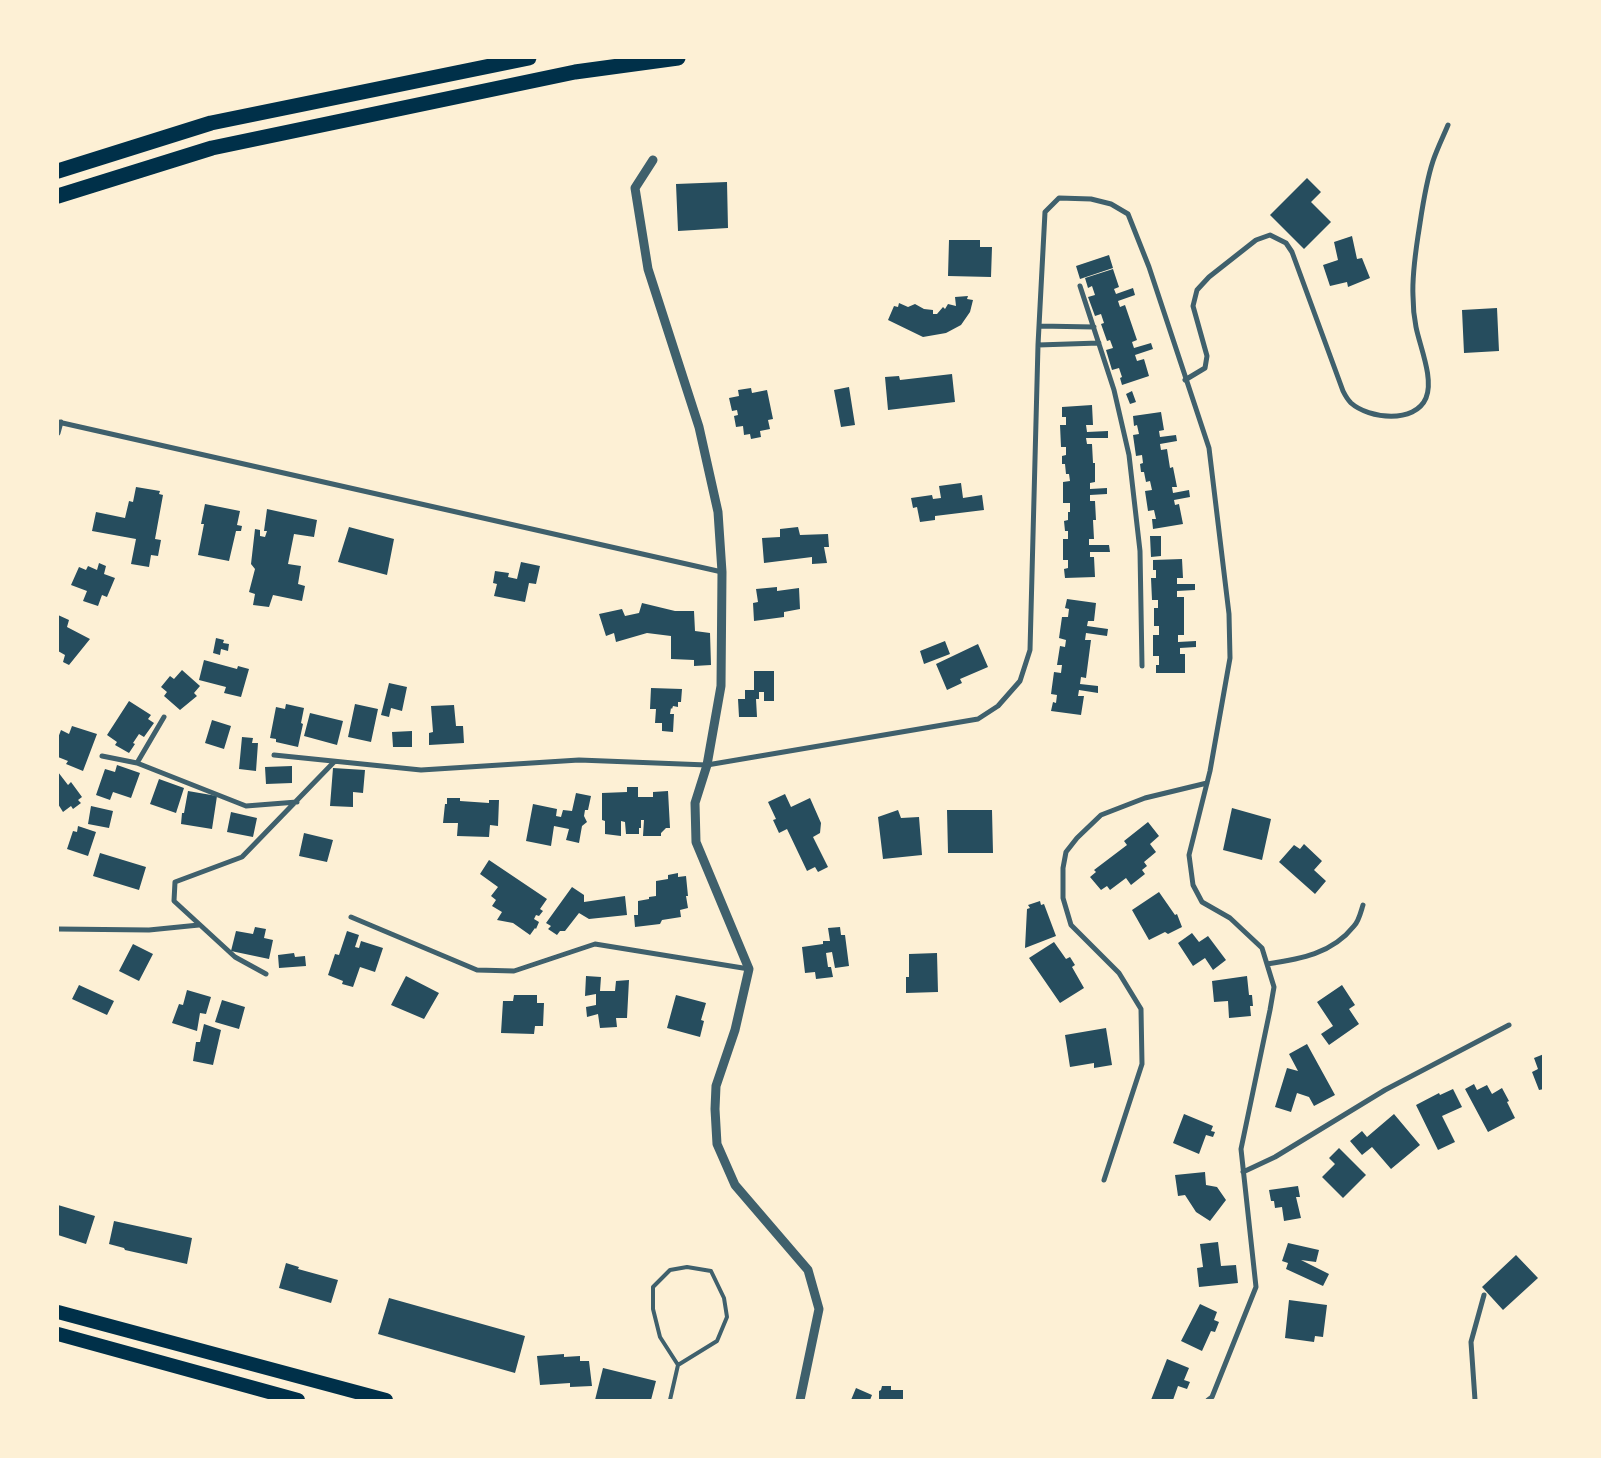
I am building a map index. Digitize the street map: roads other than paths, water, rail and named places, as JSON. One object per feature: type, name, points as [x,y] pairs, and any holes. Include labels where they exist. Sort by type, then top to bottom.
[{"type":"highway","points":[[58,171],[211,123],[528,58]]},
{"type":"highway","points":[[58,196],[212,148],[575,72],[678,58]]},
{"type":"highway","points":[[58,1312],[386,1400]]},
{"type":"highway","points":[[58,1334],[298,1400]]},
{"type":"street","points":[[1185,380],[1205,368],[1208,356],[1193,306],[1197,290],[1209,277],[1256,240],[1270,236],[1286,243],[1292,252],[1343,391],[1351,403],[1374,415],[1384,416],[1407,414],[1420,406],[1426,398],[1429,385],[1416,326],[1413,271],[1422,210],[1433,161],[1448,125]]},
{"type":"street","points":[[653,160],[635,188],[648,269],[699,427],[718,512],[722,572],[721,686],[707,766],[695,803],[696,842],[749,969],[735,1030],[716,1086],[717,1144],[735,1185],[808,1270],[819,1309],[800,1400]]},
{"type":"street","points":[[274,756],[422,770],[579,760],[707,766],[978,719],[998,706],[1020,681],[1030,650],[1038,345],[1045,212],[1059,198],[1091,199],[1110,204],[1128,214],[1149,267],[1209,448],[1229,614],[1230,658],[1207,783],[1189,856],[1193,885],[1202,902],[1230,918],[1262,948],[1274,986],[1241,1149],[1256,1287],[1212,1397],[1208,1400]]},
{"type":"street","points":[[1080,286],[1114,390],[1129,455],[1140,551],[1142,666]]},
{"type":"street","points":[[1039,326],[1094,327]]},
{"type":"street","points":[[1038,345],[1099,343]]},
{"type":"street","points":[[58,433],[59,422],[722,572]]},
{"type":"street","points":[[137,763],[164,717]]},
{"type":"street","points":[[102,756],[137,763],[246,806],[298,802]]},
{"type":"street","points":[[266,974],[235,957],[174,900],[175,882],[242,857],[298,802],[334,762]]},
{"type":"street","points":[[1104,1180],[1142,1064],[1141,1009],[1119,973],[1071,925],[1063,898],[1063,868],[1066,852],[1077,838],[1101,815],[1145,798],[1207,783]]},
{"type":"street","points":[[1267,964],[1304,959],[1333,946],[1355,925],[1364,905]]},
{"type":"street","points":[[351,917],[477,970],[514,971],[595,944],[749,969]]},
{"type":"street","points":[[58,929],[149,930],[199,925]]},
{"type":"street","points":[[1243,1172],[1275,1158],[1385,1090],[1509,1025]]},
{"type":"street","points":[[1475,1400],[1471,1342],[1484,1295]]},
{"type":"lane","points":[[670,1400],[678,1365],[717,1341],[727,1317],[724,1298],[711,1271],[687,1267],[670,1270],[654,1287],[653,1309],[660,1337],[678,1365]]}]
